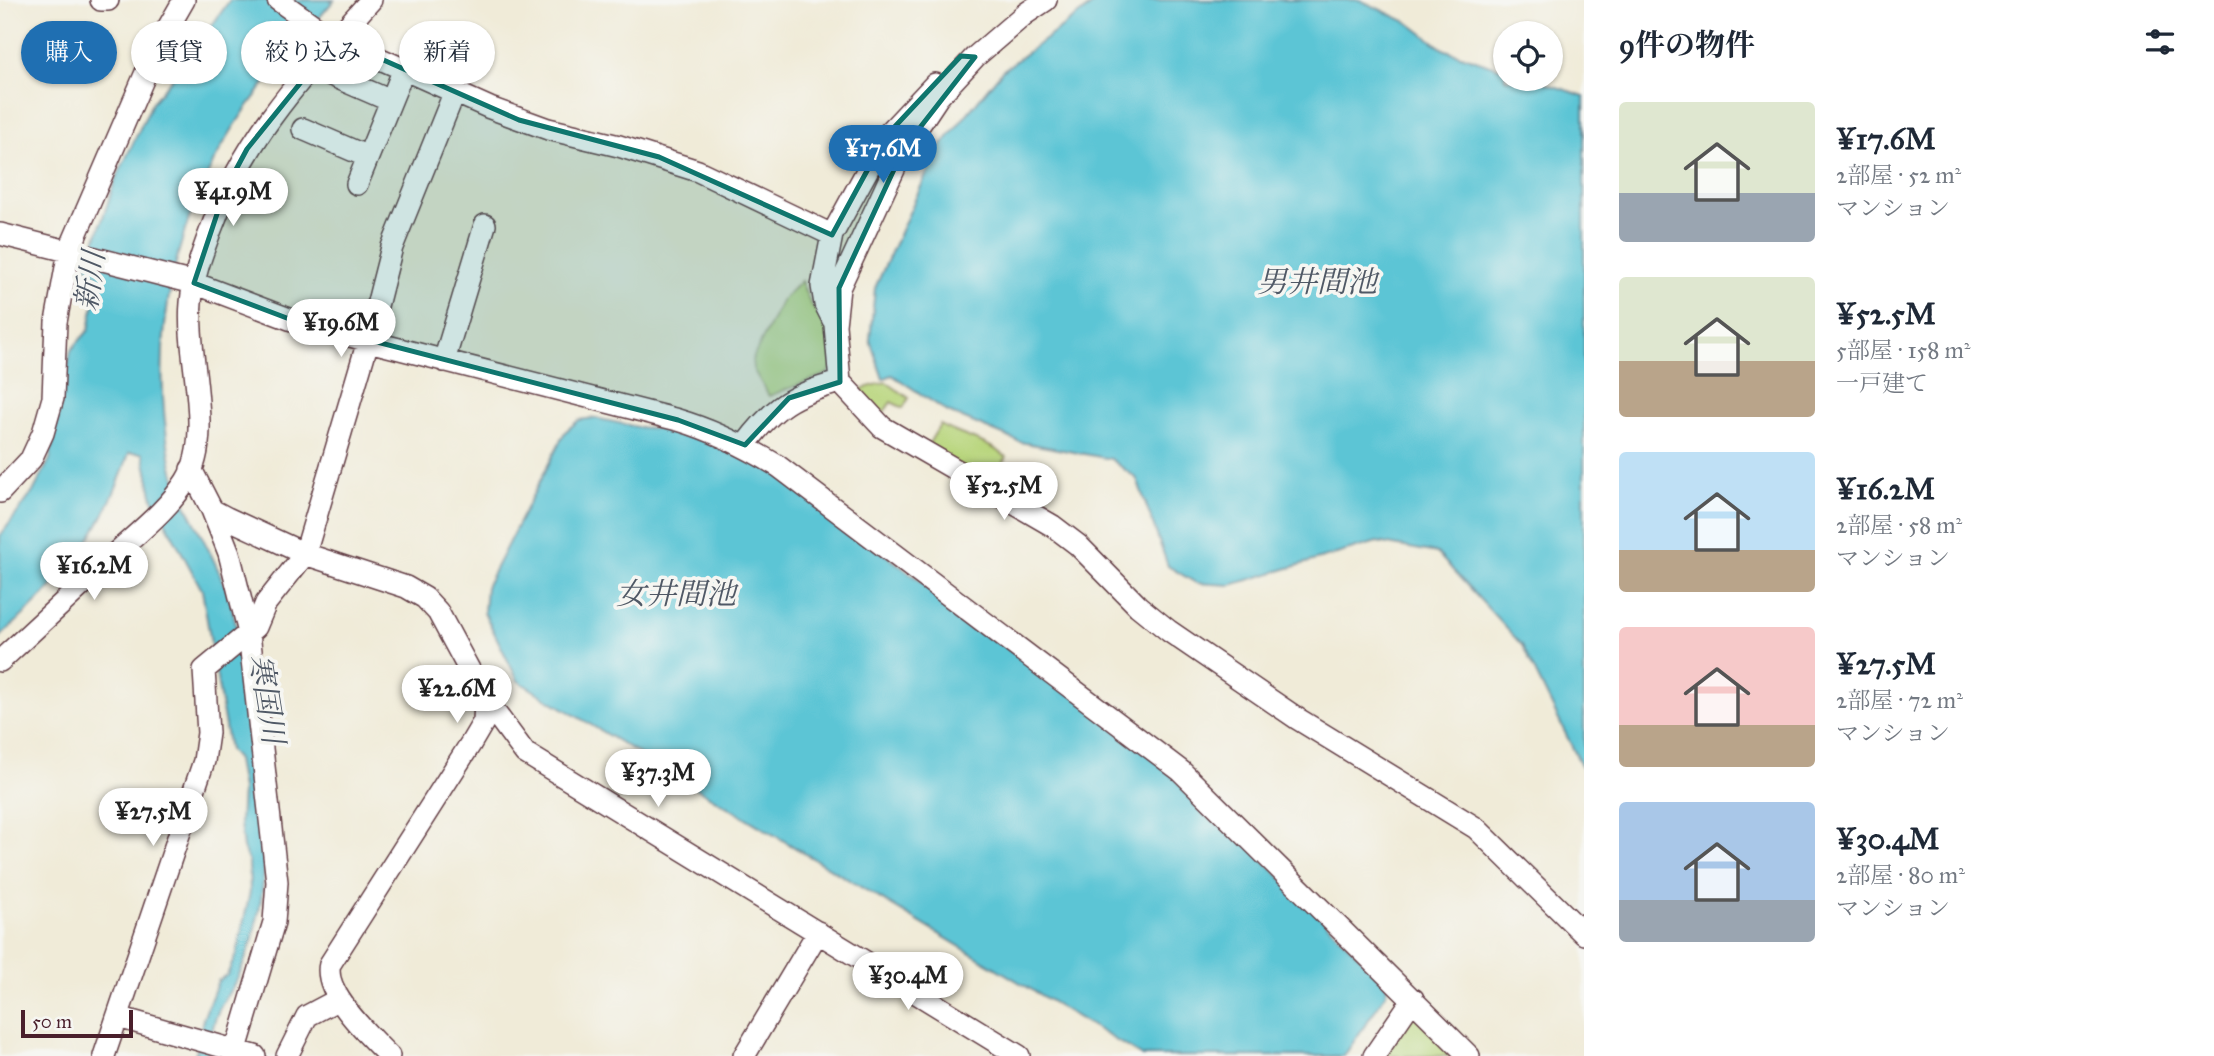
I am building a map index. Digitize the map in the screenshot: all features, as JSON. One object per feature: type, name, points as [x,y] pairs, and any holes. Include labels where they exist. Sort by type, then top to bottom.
[{"type":"street","points":[[101,0],[108,0]]},
{"type":"street","points":[[0,492],[31,458],[43,433],[52,398],[56,322],[74,252],[157,47],[184,0]]},
{"type":"street","points":[[278,0],[309,21]]},
{"type":"street","points":[[349,21],[371,0]]},
{"type":"street","points":[[1046,0],[975,57],[938,97],[904,148],[839,288],[835,326],[840,382],[882,427],[1053,526],[1078,545],[1138,606],[1169,631],[1298,719],[1476,828],[1584,934]]},
{"type":"street","points":[[835,326],[825,304],[822,286],[832,235],[886,136],[961,56],[975,57]]},
{"type":"street","points":[[356,184],[399,81]]},
{"type":"street","points":[[0,661],[159,513],[189,475],[196,457],[198,424],[189,282],[225,190],[247,149],[295,84]]},
{"type":"street","points":[[352,84],[391,101]]},
{"type":"street","points":[[439,84],[519,120],[633,149],[698,171],[832,235]]},
{"type":"street","points":[[104,1056],[204,761],[208,733],[204,670],[256,627],[266,603],[305,554],[368,341],[392,247],[455,91]]},
{"type":"street","points":[[303,130],[368,157]]},
{"type":"street","points":[[444,361],[485,225]]},
{"type":"street","points":[[0,234],[189,282],[292,320],[368,341],[678,420],[716,431],[745,445],[778,466],[1181,771],[1469,1056]]},
{"type":"street","points":[[745,445],[763,420],[789,398],[840,382]]},
{"type":"street","points":[[118,1017],[186,1044],[238,1053],[274,922],[277,882],[245,636],[229,553],[212,510],[189,475]]},
{"type":"street","points":[[212,510],[305,554],[407,587],[425,597],[438,612],[485,699],[525,753],[1019,1056]]},
{"type":"street","points":[[389,1056],[329,984],[330,964],[471,743],[484,720],[485,699]]},
{"type":"street","points":[[744,1056],[818,932]]},
{"type":"street","points":[[287,1056],[307,1016],[339,999]]},
{"type":"street","points":[[1374,1056],[1413,999]]},
{"type":"highlighted area","points":[[336,39],[519,120],[659,157],[832,235],[886,136],[961,56],[975,57],[904,148],[839,288],[840,382],[789,398],[745,445],[678,420],[292,320],[194,283],[225,190],[247,149]]},
{"type":"green space","points":[[801,281],[810,303],[830,329],[833,367],[827,374],[769,396],[753,369],[752,360],[782,300]]},
{"type":"green space","points":[[886,382],[909,398],[903,408],[891,402],[879,419],[857,390]]},
{"type":"green space","points":[[940,425],[991,447],[1006,457],[992,487],[926,448]]},
{"type":"green space","points":[[1413,1002],[1459,1048],[1454,1056],[1379,1056]]},
{"type":"water","points":[[230,0],[334,0],[316,21],[241,21],[241,84],[264,84],[222,146],[201,188],[185,231],[165,322],[162,369],[164,415],[171,462],[181,494],[221,576],[233,611],[244,672],[264,853],[262,895],[248,951],[238,977],[216,1017],[208,1056],[195,1056],[203,1019],[218,981],[227,975],[237,953],[250,892],[249,863],[243,848],[240,823],[242,789],[237,760],[229,750],[202,590],[153,499],[143,453],[129,453],[106,509],[78,555],[43,596],[0,637],[0,536],[33,492],[50,459],[71,350],[89,330],[99,277],[87,266],[115,181],[153,101],[168,84],[227,84],[227,21],[215,21]]},
{"type":"water","name":"男井間池","points":[[1099,0],[1360,0],[1409,23],[1443,49],[1493,66],[1493,91],[1563,89],[1584,96],[1584,771],[1522,645],[1437,553],[1377,542],[1231,585],[1196,583],[1168,566],[1137,479],[1111,459],[1020,442],[948,412],[892,375],[883,379],[870,340],[875,288],[937,151],[1002,71]]},
{"type":"water","name":"女井間池","points":[[595,418],[637,427],[704,432],[749,453],[1175,771],[1387,984],[1386,994],[1344,1056],[1142,1056],[518,681],[484,612],[486,587],[565,432],[579,420]]},
{"type":"water label","name":"新川","points":[[90,281]]},
{"type":"water label","name":"寒国川","points":[[267,699]]}]
